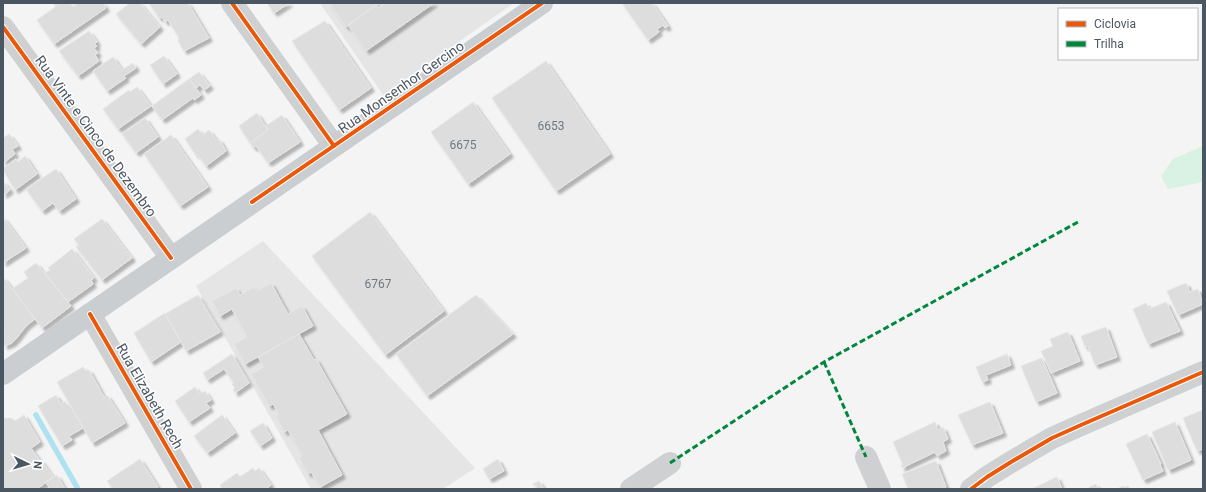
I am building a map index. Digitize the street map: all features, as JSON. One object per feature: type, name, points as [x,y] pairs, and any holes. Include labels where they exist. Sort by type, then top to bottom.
[{"type":"main road","name":"Rua Monsenhor Gercino","points":[[3,374],[542,3]]},
{"type":"street","points":[[232,3],[334,146]]},
{"type":"street","name":"Rua Vinte e Cinco de Dezembro","points":[[3,27],[171,258]]},
{"type":"street","name":"Rua Elizabeth Rech","points":[[90,314],[192,489]]},
{"type":"street","points":[[971,489],[987,477],[1052,438],[1203,372]]},
{"type":"street","points":[[866,457],[880,489]]},
{"type":"street","points":[[631,489],[670,463]]},
{"type":"shaded area","points":[[320,3],[514,3],[383,95]]},
{"type":"shaded area","points":[[263,241],[475,468],[443,489],[311,489],[196,286]]},
{"type":"green space","points":[[1203,146],[1203,182],[1168,189],[1161,176],[1173,159]]},
{"type":"building","points":[[53,3],[61,3],[56,7]]},
{"type":"building","points":[[61,3],[70,3],[73,7],[78,3],[103,3],[106,8],[54,44],[37,20]]},
{"type":"building","points":[[130,3],[140,3],[160,27],[141,44],[116,14]]},
{"type":"building","points":[[149,3],[188,3],[209,38],[184,51],[178,41],[179,38],[168,20],[165,22],[162,17],[159,18]]},
{"type":"building","points":[[270,3],[289,3],[274,13],[268,5]]},
{"type":"building","points":[[329,3],[379,3],[346,27]]},
{"type":"building","points":[[385,3],[434,3],[366,51],[348,25],[376,5],[378,8]]},
{"type":"building","points":[[622,3],[652,3],[668,26],[665,28],[663,25],[657,29],[659,32],[648,40]]},
{"type":"building","points":[[325,21],[371,88],[339,110],[292,41]]},
{"type":"building","points":[[89,31],[97,42],[95,44],[97,46],[94,48],[98,53],[95,55],[99,61],[78,76],[59,51]]},
{"type":"building","points":[[164,56],[177,74],[163,84],[150,65]]},
{"type":"building","points":[[113,57],[122,70],[133,63],[136,68],[124,76],[126,78],[107,91],[93,71]]},
{"type":"building","points":[[546,61],[610,154],[556,191],[492,98]]},
{"type":"building","points":[[199,72],[210,86],[204,90],[200,85],[196,88],[189,79]]},
{"type":"building","points":[[189,79],[201,95],[194,100],[193,98],[162,120],[152,106]]},
{"type":"building","points":[[137,87],[151,106],[118,129],[103,109],[129,90],[130,92]]},
{"type":"building","points":[[473,102],[510,154],[468,184],[431,132]]},
{"type":"building","points":[[257,113],[268,130],[250,143],[239,126]]},
{"type":"building","points":[[282,115],[300,142],[268,163],[256,146],[254,148],[250,143],[268,130],[266,126]]},
{"type":"building","points":[[145,118],[158,137],[136,153],[122,134]]},
{"type":"building","points":[[198,129],[203,135],[209,130],[217,141],[219,139],[226,151],[206,166],[185,139]]},
{"type":"building","points":[[9,134],[18,146],[12,149],[15,154],[3,163],[3,138]]},
{"type":"building","points":[[171,135],[208,187],[180,206],[144,154]]},
{"type":"building","points":[[25,156],[37,174],[15,190],[3,168],[16,159],[18,162]]},
{"type":"building","points":[[56,169],[76,199],[59,211],[53,203],[42,211],[26,189]]},
{"type":"building","points":[[3,181],[10,190],[3,195]]},
{"type":"building","points":[[370,212],[444,311],[385,355],[312,256]]},
{"type":"building","points":[[3,217],[26,248],[3,263]]},
{"type":"building","points":[[102,219],[132,258],[102,280],[76,247],[79,245],[74,239]]},
{"type":"building","points":[[72,249],[94,278],[91,280],[93,284],[68,302],[45,273],[50,270],[48,268]]},
{"type":"building","points":[[36,263],[71,306],[42,328],[12,289],[28,278],[24,272]]},
{"type":"building","points":[[3,277],[35,319],[26,326],[12,343],[4,346]]},
{"type":"building","points":[[271,283],[288,314],[302,306],[313,326],[245,364],[234,344],[247,337],[232,309],[220,316],[212,301],[236,288],[240,295],[254,287],[257,291]]},
{"type":"building","points":[[1186,283],[1190,292],[1198,289],[1203,304],[1178,315],[1167,291]]},
{"type":"building","points":[[198,295],[220,332],[186,351],[165,314]]},
{"type":"building","points":[[476,295],[513,334],[427,396],[396,354]]},
{"type":"building","points":[[1166,302],[1180,331],[1148,344],[1133,309],[1146,303],[1149,309]]},
{"type":"building","points":[[165,313],[181,342],[151,362],[134,333]]},
{"type":"building","points":[[1106,327],[1117,357],[1095,365],[1088,346],[1085,347],[1081,336]]},
{"type":"building","points":[[1068,332],[1080,361],[1051,373],[1041,351],[1053,346],[1050,339]]},
{"type":"building","points":[[299,334],[314,360],[316,359],[347,414],[318,430],[342,475],[320,487],[311,472],[308,474],[299,458],[302,456],[288,430],[284,432],[276,416],[279,414],[273,404],[269,406],[251,374],[264,367],[258,357]]},
{"type":"building","points":[[232,354],[249,383],[235,393],[233,389],[235,388],[232,384],[234,383],[224,369],[207,380],[203,373]]},
{"type":"building","points":[[1007,354],[1011,365],[986,375],[988,380],[982,382],[976,367]]},
{"type":"building","points":[[1042,358],[1057,393],[1036,402],[1021,366]]},
{"type":"building","points":[[83,367],[86,371],[89,370],[104,397],[107,395],[125,423],[92,443],[57,382]]},
{"type":"building","points":[[195,387],[200,394],[205,391],[211,400],[206,403],[210,408],[189,422],[175,401]]},
{"type":"building","points":[[56,395],[61,404],[65,401],[67,405],[69,404],[83,428],[69,436],[72,440],[62,446],[38,406]]},
{"type":"building","points":[[990,402],[1003,433],[972,445],[958,415]]},
{"type":"building","points":[[1203,410],[1203,449],[1197,451],[1183,418]]},
{"type":"building","points":[[24,415],[40,442],[31,448],[53,477],[37,489],[3,489],[3,419],[9,418],[15,421]]},
{"type":"building","points":[[222,415],[235,433],[207,453],[194,436]]},
{"type":"building","points":[[935,422],[938,430],[943,427],[948,439],[943,442],[946,451],[937,456],[935,452],[902,468],[901,465],[903,465],[893,442]]},
{"type":"building","points":[[1175,422],[1191,460],[1168,470],[1152,432]]},
{"type":"building","points":[[263,423],[272,438],[260,446],[250,431]]},
{"type":"building","points":[[1147,434],[1163,471],[1143,480],[1126,444]]},
{"type":"building","points":[[140,459],[158,487],[155,489],[113,489],[107,481]]},
{"type":"building","points":[[498,459],[504,471],[489,479],[483,469]]},
{"type":"building","points":[[936,461],[946,487],[942,489],[908,489],[902,474]]},
{"type":"building","points":[[253,468],[255,471],[259,468],[271,485],[267,489],[222,489],[220,485],[237,473],[240,477]]},
{"type":"building","points":[[57,475],[65,489],[50,489],[46,482]]},
{"type":"building","points":[[1057,477],[1062,489],[1032,489]]},
{"type":"building","points":[[539,481],[544,489],[535,489],[537,488],[536,485],[534,486],[533,484]]},
{"type":"building","points":[[1096,484],[1098,489],[1090,489],[1089,487]]},
{"type":"building","points":[[1123,486],[1128,486],[1130,489],[1117,489]]},
{"type":"waterway","points":[[36,415],[78,489]]},
{"type":"marked path","points":[[670,463],[824,362],[1078,222]]},
{"type":"marked path","points":[[824,362],[866,457]]},
{"type":"cycle path","points":[[232,3],[334,146]]},
{"type":"cycle path","points":[[252,202],[542,3]]},
{"type":"cycle path","points":[[3,27],[171,258]]},
{"type":"cycle path","points":[[90,314],[191,489]]},
{"type":"cycle path","points":[[971,489],[987,477],[1052,438],[1203,372]]}]
